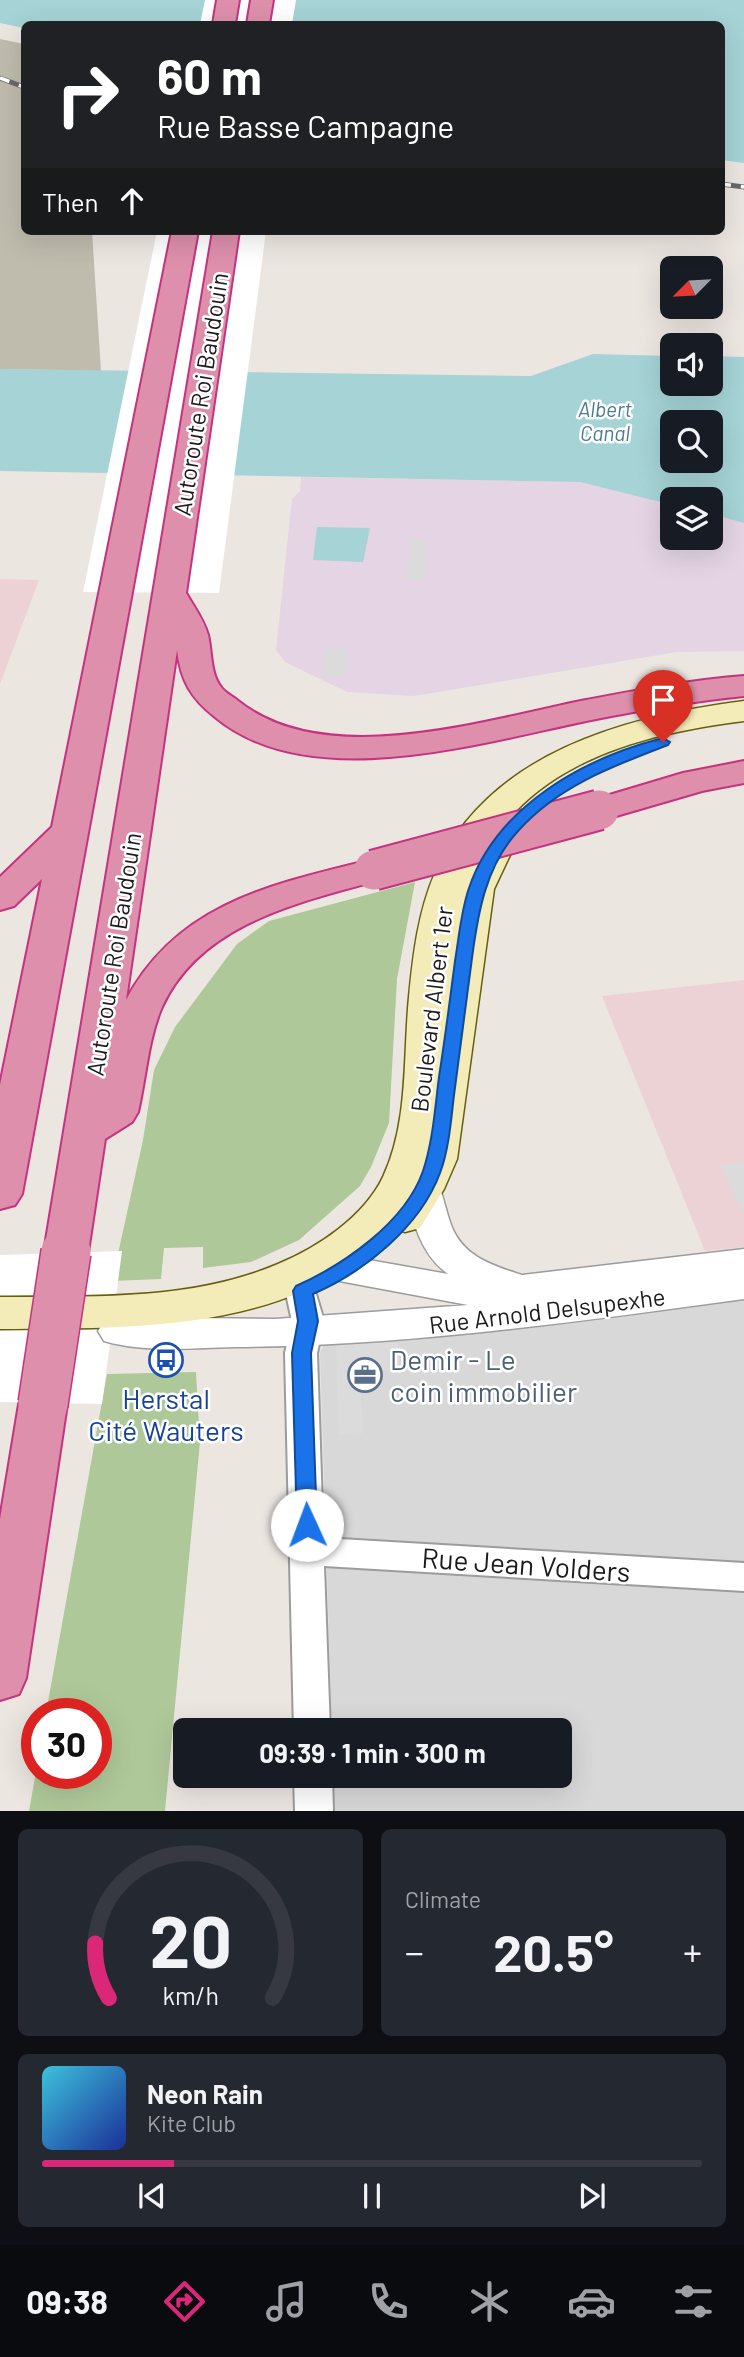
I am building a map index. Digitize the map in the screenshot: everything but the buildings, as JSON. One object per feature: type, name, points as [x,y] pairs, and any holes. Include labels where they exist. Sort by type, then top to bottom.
[{"type":"highway","points":[[225,21],[229,0]]},
{"type":"highway","points":[[258,21],[262,0]]},
{"type":"highway","name":"Autoroute Roi Baudouin","points":[[0,1194],[184,235]]},
{"type":"highway","name":"Autoroute Roi Baudouin","points":[[0,1678],[225,235]]},
{"type":"highway","points":[[169,593],[189,626],[197,673],[207,692],[238,719],[265,732],[311,744],[379,747],[425,743],[663,696],[744,685]]},
{"type":"highway","points":[[86,1130],[117,1112],[140,1010],[168,960],[192,939],[235,915],[288,894],[663,794],[696,782],[744,772]]},
{"type":"highway","points":[[663,794],[744,786]]},
{"type":"highway","points":[[0,898],[69,831]]},
{"type":"main road","name":"Boulevard Albert 1er","points":[[314,1286],[386,1204],[403,1177],[414,1144],[428,1040],[428,1003],[442,913],[454,870],[472,839],[510,798],[553,768],[608,742],[679,721],[744,711]]},
{"type":"main road","name":"Boulevard Albert 1er","points":[[314,1286],[361,1259],[404,1217],[424,1189],[436,1159],[476,889],[493,854],[529,810],[580,775],[618,757],[663,742],[744,727]]},
{"type":"main road","points":[[0,1298],[130,1296],[188,1289],[241,1276],[274,1262],[314,1239],[357,1199],[390,1148],[414,1039],[428,1003]]},
{"type":"main road","points":[[0,1312],[184,1307],[244,1295],[314,1286]]},
{"type":"main road","points":[[0,1333],[117,1331],[218,1316],[314,1286]]},
{"type":"street","points":[[424,1189],[438,1242],[452,1259],[474,1274],[524,1290]]},
{"type":"street","name":"Rue Arnold Delsupexhe","points":[[314,1286],[463,1293],[524,1290],[744,1262]]},
{"type":"street","name":"Rue Arnold Delsupexhe","points":[[314,1286],[439,1325],[744,1285]]},
{"type":"street","points":[[312,1718],[301,1353],[314,1286]]},
{"type":"street","name":"Rue Jean Volders","points":[[308,1551],[494,1560],[560,1569],[744,1577]]},
{"type":"street","points":[[313,1788],[314,1811]]},
{"type":"shaded area","points":[[0,39],[21,43],[21,235],[92,235],[101,371],[0,369]]},
{"type":"shaded area","points":[[301,477],[580,482],[660,502],[660,550],[723,550],[723,517],[744,523],[744,651],[676,652],[414,696],[347,692],[285,662],[276,650],[292,499],[300,491]]},
{"type":"shaded area","points":[[412,540],[428,541],[424,579],[406,578]]},
{"type":"shaded area","points":[[0,579],[39,580],[0,684]]},
{"type":"shaded area","points":[[325,649],[348,649],[344,677],[321,676]]},
{"type":"shaded area","points":[[744,980],[744,1247],[705,1251],[602,996]]},
{"type":"shaded area","points":[[744,1162],[744,1213],[742,1213],[720,1165]]},
{"type":"shaded area","points":[[744,1295],[744,1811],[334,1811],[333,1788],[572,1788],[572,1718],[332,1718],[320,1353],[324,1344]]},
{"type":"shaded area","points":[[398,1342],[399,1370],[359,1371],[363,1433],[339,1435],[336,1345]]},
{"type":"green space","points":[[415,882],[397,979],[389,1123],[360,1186],[299,1240],[251,1262],[203,1268],[203,1247],[164,1248],[161,1279],[112,1281],[143,1140],[154,1070],[175,1027],[237,944],[269,921]]},
{"type":"green space","points":[[196,1372],[200,1442],[165,1811],[29,1811],[33,1789],[112,1789],[112,1698],[49,1698],[107,1374]]},
{"type":"water","points":[[0,0],[744,0],[744,163],[725,161],[725,21],[21,21],[21,27],[0,23]]},
{"type":"water","name":"Albert Canal","points":[[593,354],[660,356],[660,396],[723,396],[723,356],[744,357],[744,523],[723,517],[723,487],[660,487],[660,502],[580,482],[0,471],[0,369],[531,376]]},
{"type":"water","points":[[317,527],[370,528],[363,562],[313,560]]},
{"type":"pier","points":[[205,0],[296,0],[292,21],[201,21]]},
{"type":"pier","points":[[156,235],[265,235],[219,593],[83,592]]},
{"type":"pier","points":[[122,1251],[102,1404],[0,1402],[0,1255]]},
{"type":"railway","points":[[0,78],[21,86]]},
{"type":"railway","points":[[725,185],[744,187]]},
{"type":"place","name":"Herstal Cité Wauters","points":[[166,1360]]},
{"type":"place","name":"Demir - Le coin immobilier","points":[[365,1375]]},
{"type":"route","points":[[307,1525],[301,1353],[308,1332],[308,1321],[303,1291],[334,1277],[361,1259],[404,1217],[431,1174],[440,1136],[467,939],[476,889],[484,871],[511,829],[546,796],[597,766],[663,742]]}]
